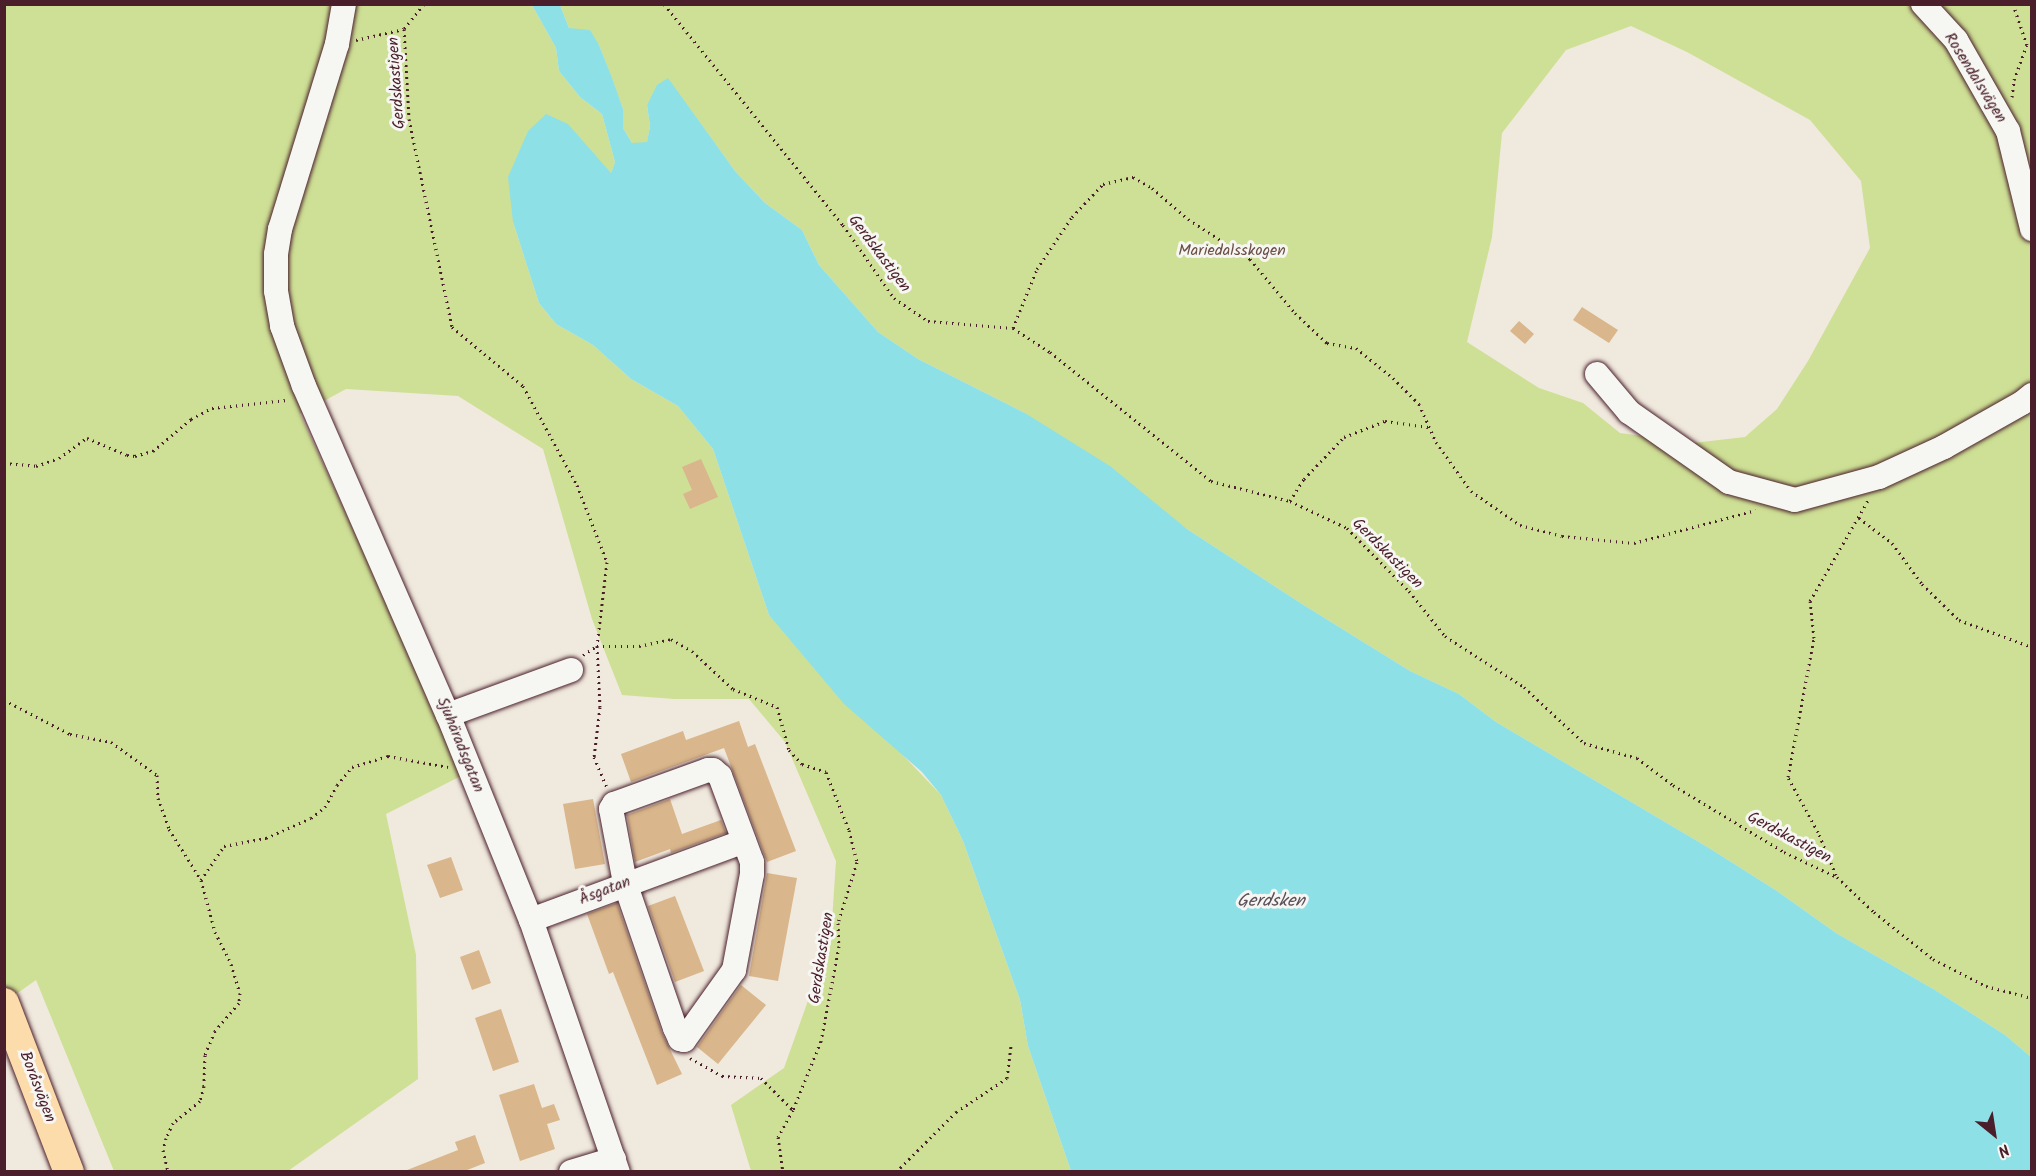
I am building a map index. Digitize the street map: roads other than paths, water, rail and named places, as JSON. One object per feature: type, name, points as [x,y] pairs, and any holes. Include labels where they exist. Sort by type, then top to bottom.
[{"type":"main road","name":"Boråsvägen","points":[[4,1003],[69,1172]]},
{"type":"street","name":"Sjuhäradsgatan","points":[[344,4],[337,44],[280,229],[276,254],[276,291],[282,326],[306,391],[448,716],[531,920],[616,1165]]},
{"type":"street","name":"Rosendalsvägen","points":[[1923,4],[1956,40],[2008,131],[2031,229]]},
{"type":"street","points":[[1597,374],[1629,412],[1729,482],[1795,500],[1879,477],[1944,447],[2022,403],[2031,395]]},
{"type":"street","points":[[448,716],[571,670]]},
{"type":"street","points":[[713,770],[720,776],[744,841],[752,862],[752,874],[734,970],[684,1040],[680,1039],[625,883],[611,809],[615,804],[713,770]]},
{"type":"street","name":"Åsgatan","points":[[531,920],[625,883],[744,841]]},
{"type":"street","points":[[571,1172],[616,1165]]},
{"type":"water","name":"Gerdsken","points":[[532,5],[560,5],[569,28],[590,30],[599,45],[612,78],[623,109],[623,128],[632,143],[647,142],[650,126],[647,105],[657,85],[668,78],[735,171],[765,203],[802,230],[819,265],[878,332],[918,359],[1025,413],[1110,466],[1187,529],[1302,604],[1410,671],[1459,694],[1496,722],[1709,848],[1777,891],[1836,933],[1935,990],[2005,1035],[2031,1057],[2031,1171],[1071,1171],[1028,1046],[1020,1000],[963,841],[941,795],[922,772],[844,704],[769,615],[713,449],[678,406],[631,379],[593,345],[556,324],[539,303],[513,222],[508,177],[528,131],[546,114],[568,124],[611,173],[615,162],[602,114],[580,97],[559,71],[556,48]]},
{"type":"park label","name":"Mariedalsskogen","points":[[1232,251]]}]
